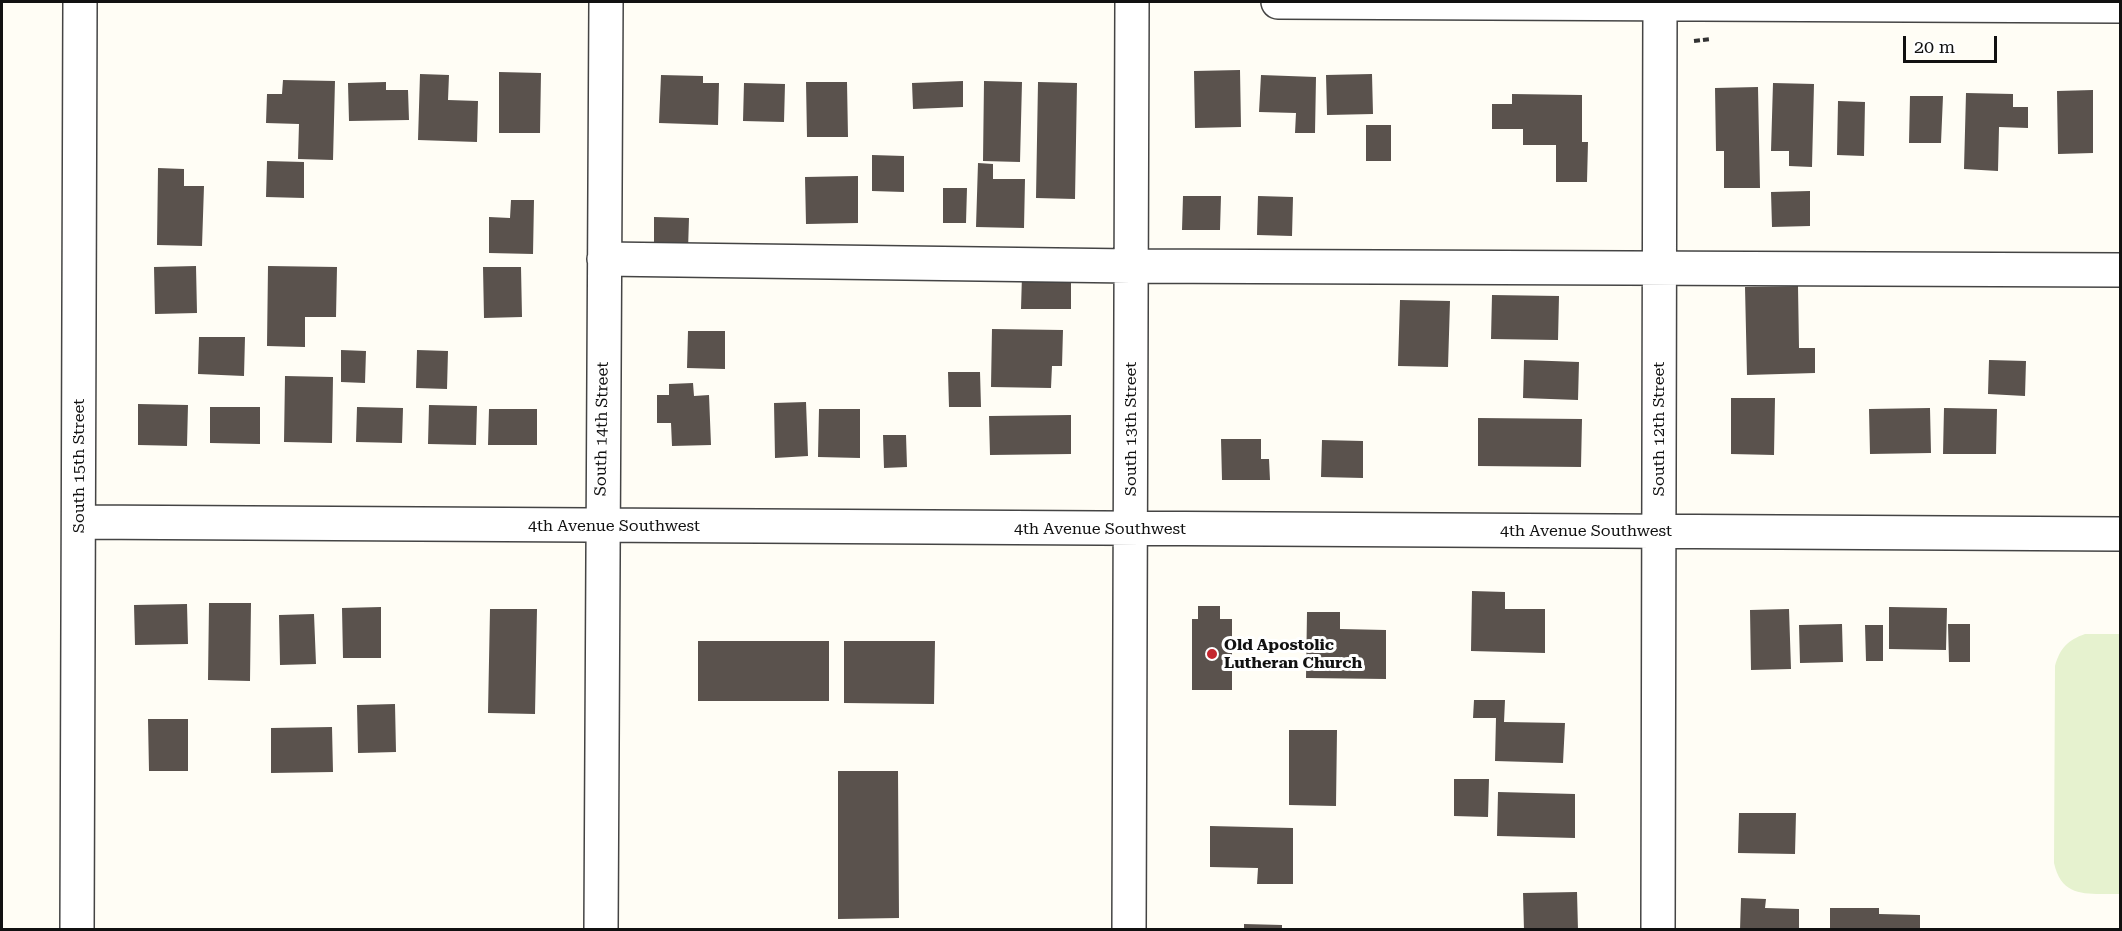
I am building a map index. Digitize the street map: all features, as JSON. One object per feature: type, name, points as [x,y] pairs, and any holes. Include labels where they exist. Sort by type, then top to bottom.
[{"type":"street","name":"South 15th Street","points":[[77,930],[80,2]]},
{"type":"street","name":"South 14th Street","points":[[601,930],[601,526],[606,2]]},
{"type":"street","name":"South 13th Street","points":[[1129,930],[1132,2]]},
{"type":"street","points":[[1278,2],[2121,6]]},
{"type":"street","name":"South 12th Street","points":[[1658,930],[1660,3]]},
{"type":"street","points":[[604,259],[1131,266],[2121,270]]},
{"type":"street","name":"4th Avenue Southwest","points":[[79,522],[2121,534]]},
{"type":"green space","points":[[2085,634],[2120,634],[2120,894],[2088,894],[2070,889],[2058,875],[2054,863],[2055,666],[2059,654],[2066,646]]},
{"type":"building","points":[[1240,70],[1241,127],[1195,128],[1194,71]]},
{"type":"building","points":[[499,72],[541,73],[540,133],[499,133]]},
{"type":"building","points":[[420,74],[449,75],[448,100],[478,101],[477,142],[418,140]]},
{"type":"building","points":[[1372,74],[1373,114],[1327,115],[1326,75]]},
{"type":"building","points":[[661,75],[703,76],[703,83],[719,83],[718,125],[659,123]]},
{"type":"building","points":[[1261,75],[1316,77],[1315,133],[1295,133],[1296,113],[1259,112]]},
{"type":"building","points":[[283,80],[335,81],[333,160],[298,159],[299,124],[266,123],[267,94],[282,94]]},
{"type":"building","points":[[963,81],[963,107],[913,109],[912,83]]},
{"type":"building","points":[[984,81],[1022,82],[1020,162],[983,161]]},
{"type":"building","points":[[386,82],[386,90],[408,90],[409,120],[349,121],[348,83]]},
{"type":"building","points":[[806,82],[847,82],[848,137],[807,137]]},
{"type":"building","points":[[1038,82],[1077,83],[1075,199],[1036,198]]},
{"type":"building","points":[[744,83],[785,84],[784,122],[743,121]]},
{"type":"building","points":[[1773,83],[1814,84],[1812,167],[1789,166],[1789,151],[1771,151]]},
{"type":"building","points":[[1758,87],[1760,188],[1724,188],[1724,151],[1716,151],[1715,88]]},
{"type":"building","points":[[2093,90],[2093,153],[2058,154],[2057,91]]},
{"type":"building","points":[[1966,93],[2013,94],[2013,107],[2028,107],[2028,128],[1999,127],[1998,171],[1964,169]]},
{"type":"building","points":[[1512,94],[1582,95],[1582,142],[1588,142],[1587,182],[1556,182],[1556,145],[1523,145],[1523,129],[1492,129],[1492,104],[1512,104]]},
{"type":"building","points":[[1910,96],[1943,96],[1941,143],[1909,143]]},
{"type":"building","points":[[1838,101],[1865,102],[1864,156],[1837,155]]},
{"type":"building","points":[[1366,125],[1391,125],[1391,161],[1366,161]]},
{"type":"building","points":[[872,155],[904,156],[904,192],[872,191]]},
{"type":"building","points":[[267,161],[304,162],[304,198],[266,197]]},
{"type":"building","points":[[978,163],[993,164],[993,179],[1025,179],[1024,228],[976,227]]},
{"type":"building","points":[[158,168],[184,169],[184,186],[204,186],[202,246],[157,245]]},
{"type":"building","points":[[858,176],[858,223],[806,224],[805,177]]},
{"type":"building","points":[[943,188],[967,188],[966,223],[943,223]]},
{"type":"building","points":[[1810,191],[1810,226],[1772,227],[1771,192]]},
{"type":"building","points":[[1183,196],[1221,196],[1220,230],[1182,230]]},
{"type":"building","points":[[1258,196],[1293,197],[1292,236],[1257,235]]},
{"type":"building","points":[[511,200],[534,200],[533,254],[489,253],[489,217],[510,218]]},
{"type":"building","points":[[654,217],[689,218],[688,250],[654,250]]},
{"type":"building","points":[[196,266],[197,313],[155,314],[154,267]]},
{"type":"building","points":[[268,266],[337,267],[336,317],[305,317],[305,347],[267,346]]},
{"type":"building","points":[[483,267],[521,267],[522,317],[484,318]]},
{"type":"building","points":[[1022,275],[1071,276],[1071,309],[1021,309]]},
{"type":"building","points":[[1798,286],[1799,348],[1815,348],[1815,373],[1747,375],[1745,287]]},
{"type":"building","points":[[1492,295],[1559,296],[1558,340],[1491,339]]},
{"type":"building","points":[[1400,300],[1450,301],[1448,367],[1398,366]]},
{"type":"building","points":[[992,329],[1063,330],[1062,366],[1052,366],[1051,388],[991,387]]},
{"type":"building","points":[[688,331],[725,331],[725,369],[687,368]]},
{"type":"building","points":[[199,337],[245,337],[244,376],[198,374]]},
{"type":"building","points":[[341,350],[366,351],[365,383],[341,382]]},
{"type":"building","points":[[417,350],[448,351],[447,389],[416,388]]},
{"type":"building","points":[[1524,360],[1579,362],[1578,400],[1523,398]]},
{"type":"building","points":[[1989,360],[2026,361],[2025,396],[1988,394]]},
{"type":"building","points":[[948,372],[980,372],[981,407],[949,407]]},
{"type":"building","points":[[285,376],[333,377],[332,443],[284,442]]},
{"type":"building","points":[[693,383],[694,396],[709,395],[711,445],[672,446],[671,423],[657,423],[657,395],[669,395],[669,384]]},
{"type":"building","points":[[1731,398],[1775,398],[1774,455],[1731,454]]},
{"type":"building","points":[[806,402],[808,456],[775,458],[774,403]]},
{"type":"building","points":[[138,404],[188,405],[187,446],[138,445]]},
{"type":"building","points":[[429,405],[477,406],[476,445],[428,444]]},
{"type":"building","points":[[210,407],[260,407],[260,444],[210,443]]},
{"type":"building","points":[[357,407],[403,408],[402,443],[356,442]]},
{"type":"building","points":[[1930,408],[1931,453],[1870,454],[1869,409]]},
{"type":"building","points":[[1944,408],[1997,409],[1996,454],[1943,454]]},
{"type":"building","points":[[489,409],[537,409],[537,445],[488,445]]},
{"type":"building","points":[[819,409],[860,409],[860,458],[818,457]]},
{"type":"building","points":[[1071,415],[1071,454],[990,455],[989,416]]},
{"type":"building","points":[[1478,418],[1582,419],[1581,467],[1478,466]]},
{"type":"building","points":[[883,435],[906,435],[907,467],[884,468]]},
{"type":"building","points":[[1221,439],[1261,439],[1261,459],[1269,459],[1270,480],[1222,480]]},
{"type":"building","points":[[1322,440],[1363,441],[1363,478],[1321,477]]},
{"type":"building","points":[[1472,591],[1505,592],[1505,609],[1545,609],[1545,653],[1471,651]]},
{"type":"building","points":[[209,603],[251,603],[250,681],[208,680]]},
{"type":"building","points":[[187,604],[188,644],[135,645],[134,605]]},
{"type":"building","name":"Old Apostolic Lutheran Church","points":[[1198,606],[1220,606],[1220,619],[1232,619],[1232,690],[1192,690],[1192,619],[1198,619]]},
{"type":"building","points":[[381,607],[381,658],[343,658],[342,608]]},
{"type":"building","points":[[1889,607],[1947,608],[1946,650],[1889,649]]},
{"type":"building","points":[[490,609],[537,609],[535,714],[488,713]]},
{"type":"building","points":[[1789,609],[1791,669],[1751,670],[1750,610]]},
{"type":"building","points":[[1307,612],[1340,612],[1340,629],[1386,630],[1386,679],[1306,678]]},
{"type":"building","points":[[314,614],[316,664],[280,665],[279,615]]},
{"type":"building","points":[[1842,624],[1843,662],[1800,663],[1799,625]]},
{"type":"building","points":[[1948,624],[1970,624],[1970,662],[1949,662]]},
{"type":"building","points":[[1865,625],[1883,625],[1883,661],[1866,661]]},
{"type":"building","points":[[698,641],[829,641],[829,701],[698,701]]},
{"type":"building","points":[[844,641],[935,641],[934,704],[844,703]]},
{"type":"building","points":[[1474,700],[1505,700],[1504,722],[1565,723],[1563,763],[1495,761],[1496,718],[1473,718]]},
{"type":"building","points":[[395,704],[396,752],[358,753],[357,705]]},
{"type":"building","points":[[148,719],[188,719],[188,771],[149,771]]},
{"type":"building","points":[[332,727],[333,772],[271,773],[271,728]]},
{"type":"building","points":[[1289,730],[1337,730],[1336,806],[1289,805]]},
{"type":"building","points":[[838,771],[898,771],[899,918],[838,919]]},
{"type":"building","points":[[1454,779],[1489,779],[1488,817],[1454,816]]},
{"type":"building","points":[[1498,792],[1575,794],[1575,838],[1497,836]]},
{"type":"building","points":[[1739,813],[1796,813],[1795,854],[1738,853]]},
{"type":"building","points":[[1210,826],[1293,828],[1293,884],[1257,884],[1258,868],[1210,867]]},
{"type":"building","points":[[1577,892],[1578,930],[1524,930],[1523,893]]},
{"type":"building","points":[[1741,898],[1766,899],[1765,908],[1799,909],[1799,930],[1740,930]]},
{"type":"building","points":[[1830,908],[1879,908],[1879,914],[1920,915],[1920,930],[1830,930]]},
{"type":"building","points":[[1244,924],[1282,925],[1282,930],[1244,930]]},
{"type":"place","name":"Old Apostolic Lutheran Church","points":[[1212,654]]}]
